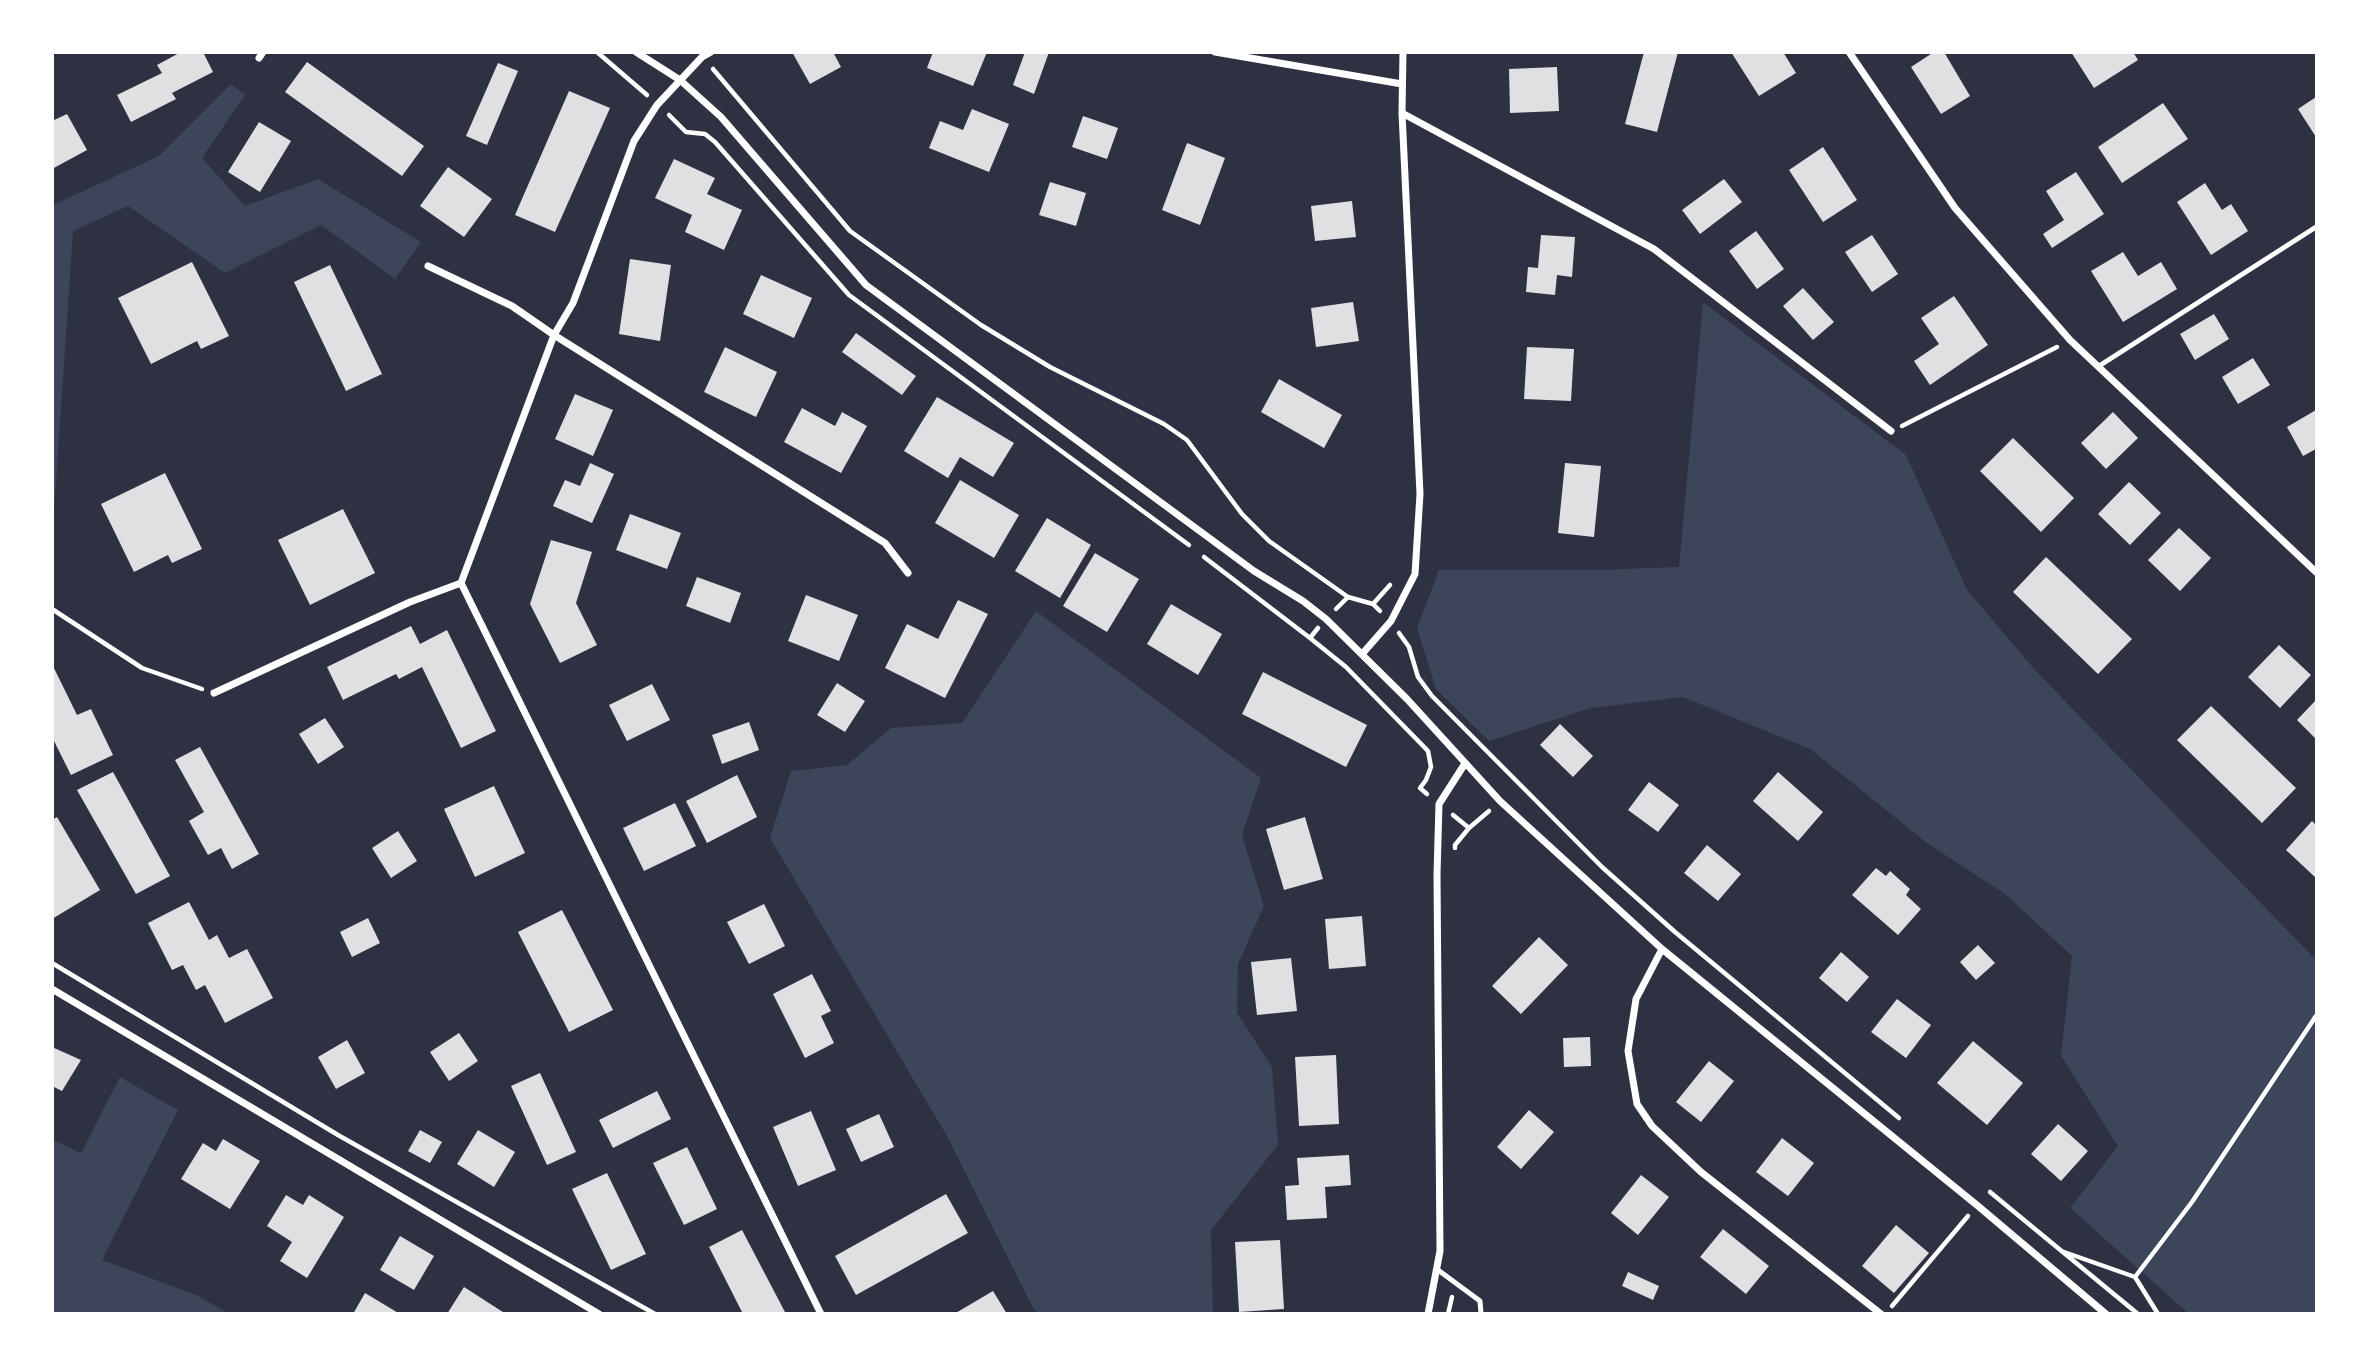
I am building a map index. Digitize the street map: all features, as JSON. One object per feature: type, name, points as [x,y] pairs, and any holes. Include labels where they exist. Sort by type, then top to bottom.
[{"type":"street","points":[[636,52],[680,80],[720,117],[866,285],[1254,571],[1303,601],[1363,653],[1500,801],[1662,949],[1978,1206],[2106,1314]]},
{"type":"street","points":[[710,52],[702,57],[657,105],[634,141],[573,303],[554,335],[461,583],[821,1314]]},
{"type":"street","points":[[1215,52],[1402,84]]},
{"type":"street","points":[[1363,653],[1391,621],[1415,574],[1420,494],[1402,113],[1403,52]]},
{"type":"street","points":[[1850,53],[1955,208],[2070,340],[2316,572]]},
{"type":"street","points":[[1402,113],[1654,249],[1891,432]]},
{"type":"street","points":[[428,265],[512,306],[885,543],[908,573]]},
{"type":"street","points":[[214,693],[410,602],[461,583]]},
{"type":"street","points":[[1428,1314],[1440,1251],[1437,888],[1439,804],[1464,765]]},
{"type":"street","points":[[1662,949],[1636,999],[1628,1051],[1637,1104],[1652,1126],[1701,1172],[1883,1314]]},
{"type":"street","points":[[52,989],[599,1314]]},
{"type":"lane","points":[[2099,366],[2316,226]]},
{"type":"lane","points":[[1438,1270],[1480,1301],[1481,1314]]},
{"type":"path","points":[[597,52],[686,132]]},
{"type":"path","points":[[1891,432],[2070,340]]},
{"type":"path","points":[[52,609],[142,668],[214,693]]},
{"type":"path","points":[[1310,638],[1346,667],[1428,751],[1431,767],[1420,788],[1469,828],[1500,801]]},
{"type":"path","points":[[52,963],[338,1135],[655,1314]]},
{"type":"path","points":[[2135,1277],[2192,1202],[2316,1016]]},
{"type":"path","points":[[1883,1314],[1989,1192]]},
{"type":"path","points":[[2058,1250],[2135,1277],[2158,1314]]},
{"type":"shaded area","points":[[231,84],[245,95],[202,158],[245,206],[318,179],[421,242],[395,279],[321,225],[225,273],[128,206],[73,231],[53,527],[53,205],[159,156]]},
{"type":"shaded area","points":[[1703,302],[1906,455],[1967,590],[2035,670],[2316,960],[2316,1313],[2188,1313],[2070,1208],[2118,1146],[2061,1056],[2072,956],[2005,894],[1927,843],[1810,749],[1683,697],[1591,708],[1489,741],[1436,689],[1417,628],[1439,570],[1679,567]]},
{"type":"shaded area","points":[[1036,611],[1261,778],[1242,835],[1264,906],[1238,964],[1237,1013],[1272,1067],[1278,1145],[1211,1230],[1213,1313],[1039,1314],[1033,1308],[947,1136],[770,838],[791,771],[847,765],[891,728],[962,723]]},
{"type":"shaded area","points":[[120,1077],[178,1110],[102,1260],[196,1295],[228,1313],[53,1313],[53,1140],[81,1153]]},
{"type":"building","points":[[181,52],[203,52],[213,72],[172,93],[176,99],[131,122],[117,95],[162,73],[157,65]]},
{"type":"building","points":[[792,52],[833,52],[841,67],[810,84]]},
{"type":"building","points":[[933,52],[987,52],[973,86],[927,68]]},
{"type":"building","points":[[1025,52],[1049,52],[1034,94],[1013,85]]},
{"type":"building","points":[[1644,52],[1678,52],[1657,132],[1625,124]]},
{"type":"building","points":[[1731,52],[1783,52],[1796,73],[1759,96]]},
{"type":"building","points":[[1934,52],[1944,52],[1970,96],[1941,114],[1911,67]]},
{"type":"building","points":[[2071,52],[2133,52],[2138,60],[2094,88]]},
{"type":"building","points":[[307,62],[424,146],[402,176],[285,92]]},
{"type":"building","points":[[498,63],[518,71],[487,145],[466,136]]},
{"type":"building","points":[[1557,67],[1559,111],[1510,113],[1509,69]]},
{"type":"building","points":[[569,91],[610,108],[555,232],[515,215]]},
{"type":"building","points":[[2316,97],[2316,137],[2298,109]]},
{"type":"building","points":[[2163,103],[2188,139],[2122,183],[2098,147]]},
{"type":"building","points":[[972,109],[1009,124],[989,172],[929,148],[940,121],[963,130]]},
{"type":"building","points":[[67,114],[87,150],[52,169],[52,121]]},
{"type":"building","points":[[1083,116],[1118,128],[1107,159],[1072,147]]},
{"type":"building","points":[[259,122],[291,141],[260,192],[228,172]]},
{"type":"building","points":[[1187,143],[1225,158],[1200,225],[1162,210]]},
{"type":"building","points":[[1823,147],[1857,200],[1823,222],[1789,170]]},
{"type":"building","points":[[674,159],[715,178],[707,194],[742,210],[724,250],[685,232],[692,215],[655,198]]},
{"type":"building","points":[[448,167],[492,199],[464,237],[420,206]]},
{"type":"building","points":[[2076,172],[2104,214],[2052,248],[2043,234],[2064,220],[2046,191]]},
{"type":"building","points":[[1724,179],[1742,202],[1700,234],[1682,210]]},
{"type":"building","points":[[1050,182],[1086,193],[1076,226],[1039,215]]},
{"type":"building","points":[[2205,183],[2222,210],[2231,204],[2248,231],[2211,255],[2177,202]]},
{"type":"building","points":[[1352,201],[1356,237],[1315,241],[1311,206]]},
{"type":"building","points":[[1756,231],[1784,269],[1757,289],[1729,251]]},
{"type":"building","points":[[1541,235],[1575,237],[1572,277],[1557,275],[1555,295],[1526,292],[1528,267],[1538,268]]},
{"type":"building","points":[[1872,235],[1898,274],[1872,292],[1845,252]]},
{"type":"building","points":[[2123,252],[2138,276],[2161,262],[2177,289],[2123,322],[2091,271]]},
{"type":"building","points":[[630,259],[671,265],[660,341],[619,334]]},
{"type":"building","points":[[192,262],[229,336],[201,349],[197,341],[151,364],[118,298]]},
{"type":"building","points":[[330,265],[382,374],[346,391],[294,282]]},
{"type":"building","points":[[761,275],[812,298],[794,338],[743,314]]},
{"type":"building","points":[[1803,288],[1834,322],[1813,340],[1783,306]]},
{"type":"building","points":[[1954,296],[1988,345],[1930,385],[1914,361],[1939,344],[1921,318]]},
{"type":"building","points":[[1353,302],[1359,341],[1316,347],[1311,308]]},
{"type":"building","points":[[2214,314],[2229,339],[2195,360],[2180,334]]},
{"type":"building","points":[[856,333],[916,376],[902,395],[842,352]]},
{"type":"building","points":[[725,347],[777,372],[756,417],[704,392]]},
{"type":"building","points":[[1527,347],[1574,349],[1571,401],[1524,399]]},
{"type":"building","points":[[2253,358],[2270,385],[2238,404],[2222,377]]},
{"type":"building","points":[[1279,379],[1342,415],[1324,448],[1261,412]]},
{"type":"building","points":[[575,394],[613,410],[593,456],[555,439]]},
{"type":"building","points":[[937,397],[1014,443],[993,477],[960,457],[948,478],[904,451]]},
{"type":"building","points":[[802,408],[835,426],[842,412],[867,426],[841,473],[784,442]]},
{"type":"building","points":[[2316,410],[2316,449],[2303,456],[2287,427]]},
{"type":"building","points":[[2113,412],[2138,438],[2106,469],[2081,443]]},
{"type":"building","points":[[2013,438],[2074,498],[2041,532],[1980,471]]},
{"type":"building","points":[[590,463],[614,474],[592,523],[553,506],[565,480],[580,486]]},
{"type":"building","points":[[1565,463],[1601,466],[1594,537],[1558,533]]},
{"type":"building","points":[[165,473],[202,549],[172,563],[168,555],[134,572],[101,504]]},
{"type":"building","points":[[960,480],[1019,515],[994,558],[935,523]]},
{"type":"building","points":[[2129,482],[2161,513],[2130,545],[2098,514]]},
{"type":"building","points":[[343,509],[375,573],[310,605],[278,540]]},
{"type":"building","points":[[630,514],[681,533],[667,569],[616,550]]},
{"type":"building","points":[[1047,518],[1091,545],[1060,598],[1015,571]]},
{"type":"building","points":[[2179,528],[2211,558],[2180,591],[2148,560]]},
{"type":"building","points":[[551,540],[592,552],[576,603],[597,645],[560,663],[530,604]]},
{"type":"building","points":[[1095,553],[1139,579],[1107,632],[1063,606]]},
{"type":"building","points":[[2046,557],[2132,639],[2098,674],[2013,592]]},
{"type":"building","points":[[697,577],[741,593],[730,623],[686,606]]},
{"type":"building","points":[[806,595],[858,615],[839,661],[788,641]]},
{"type":"building","points":[[958,600],[988,614],[945,698],[885,668],[907,624],[938,639]]},
{"type":"building","points":[[1171,604],[1222,634],[1198,675],[1147,644]]},
{"type":"building","points":[[411,626],[420,644],[447,630],[496,731],[461,748],[422,667],[399,679],[396,674],[343,700],[327,667]]},
{"type":"building","points":[[2279,645],[2311,675],[2280,708],[2248,677]]},
{"type":"building","points":[[52,664],[77,715],[91,709],[113,755],[71,775],[52,737]]},
{"type":"building","points":[[1263,672],[1367,725],[1346,767],[1242,714]]},
{"type":"building","points":[[837,683],[865,701],[845,732],[817,715]]},
{"type":"building","points":[[652,684],[670,720],[627,741],[609,705]]},
{"type":"building","points":[[2316,700],[2316,739],[2297,720]]},
{"type":"building","points":[[2211,706],[2296,788],[2262,823],[2177,740]]},
{"type":"building","points":[[325,718],[344,747],[318,764],[299,734]]},
{"type":"building","points":[[749,722],[759,750],[722,764],[712,735]]},
{"type":"building","points":[[1560,724],[1593,756],[1573,777],[1540,745]]},
{"type":"building","points":[[200,747],[259,854],[232,869],[221,848],[208,855],[189,821],[204,812],[175,760]]},
{"type":"building","points":[[113,772],[170,876],[136,894],[77,790]]},
{"type":"building","points":[[1778,772],[1823,812],[1798,841],[1753,801]]},
{"type":"building","points":[[737,775],[757,817],[707,843],[686,801]]},
{"type":"building","points":[[1649,782],[1679,805],[1658,832],[1628,810]]},
{"type":"building","points":[[494,786],[525,853],[475,877],[444,809]]},
{"type":"building","points":[[675,803],[696,846],[644,871],[623,828]]},
{"type":"building","points":[[57,817],[100,890],[52,919],[52,820]]},
{"type":"building","points":[[1305,817],[1323,879],[1284,890],[1266,829]]},
{"type":"building","points":[[2312,821],[2316,825],[2316,878],[2286,850]]},
{"type":"building","points":[[398,831],[417,861],[391,878],[372,848]]},
{"type":"building","points":[[1707,845],[1741,874],[1718,901],[1684,873]]},
{"type":"building","points":[[1876,868],[1886,876],[1890,871],[1910,889],[1906,895],[1921,909],[1898,935],[1852,895]]},
{"type":"building","points":[[189,902],[209,940],[217,935],[229,958],[247,949],[273,998],[225,1023],[205,985],[196,990],[183,965],[172,970],[148,923]]},
{"type":"building","points":[[764,904],[785,946],[749,964],[727,922]]},
{"type":"building","points":[[562,910],[613,1010],[569,1032],[518,932]]},
{"type":"building","points":[[1362,916],[1366,966],[1329,969],[1325,919]]},
{"type":"building","points":[[368,918],[380,943],[352,957],[340,932]]},
{"type":"building","points":[[1539,937],[1568,965],[1521,1014],[1492,986]]},
{"type":"building","points":[[1978,945],[1995,963],[1976,980],[1960,962]]},
{"type":"building","points":[[1841,952],[1869,977],[1847,1002],[1819,978]]},
{"type":"building","points":[[1291,958],[1297,1011],[1257,1015],[1251,962]]},
{"type":"building","points":[[812,974],[831,1011],[821,1016],[834,1043],[805,1058],[773,994]]},
{"type":"building","points":[[1897,999],[1931,1025],[1906,1058],[1871,1032]]},
{"type":"building","points":[[459,1033],[478,1061],[449,1081],[430,1052]]},
{"type":"building","points":[[1590,1037],[1591,1066],[1564,1067],[1563,1038]]},
{"type":"building","points":[[347,1040],[365,1073],[336,1089],[318,1057]]},
{"type":"building","points":[[1973,1041],[2023,1083],[1987,1125],[1937,1083]]},
{"type":"building","points":[[52,1047],[81,1060],[62,1091],[52,1086]]},
{"type":"building","points":[[1336,1055],[1339,1124],[1299,1126],[1295,1057]]},
{"type":"building","points":[[1709,1061],[1734,1081],[1701,1122],[1676,1102]]},
{"type":"building","points":[[540,1073],[576,1152],[547,1165],[511,1086]]},
{"type":"building","points":[[657,1091],[671,1119],[613,1148],[599,1120]]},
{"type":"building","points":[[1529,1110],[1554,1132],[1521,1169],[1497,1147]]},
{"type":"building","points":[[811,1111],[836,1170],[798,1186],[773,1127]]},
{"type":"building","points":[[879,1114],[894,1147],[861,1162],[846,1129]]},
{"type":"building","points":[[2058,1124],[2088,1151],[2061,1181],[2031,1154]]},
{"type":"building","points":[[420,1130],[442,1142],[430,1163],[408,1151]]},
{"type":"building","points":[[478,1130],[515,1152],[494,1187],[457,1164]]},
{"type":"building","points":[[1782,1138],[1814,1163],[1788,1196],[1756,1172]]},
{"type":"building","points":[[223,1139],[260,1161],[230,1209],[181,1179],[203,1143],[216,1151]]},
{"type":"building","points":[[687,1147],[717,1209],[684,1225],[653,1163]]},
{"type":"building","points":[[1349,1155],[1351,1185],[1325,1187],[1327,1218],[1287,1220],[1285,1186],[1299,1185],[1297,1158]]},
{"type":"building","points":[[607,1173],[646,1254],[611,1270],[572,1189]]},
{"type":"building","points":[[1641,1175],[1669,1197],[1638,1235],[1611,1213]]},
{"type":"building","points":[[946,1194],[968,1233],[856,1295],[835,1256]]},
{"type":"building","points":[[286,1195],[303,1205],[309,1195],[344,1217],[307,1278],[280,1261],[292,1242],[267,1226]]},
{"type":"building","points":[[1896,1225],[1929,1253],[1894,1293],[1862,1266]]},
{"type":"building","points":[[1723,1229],[1769,1266],[1746,1294],[1700,1257]]},
{"type":"building","points":[[742,1230],[786,1314],[743,1314],[709,1247]]},
{"type":"building","points":[[400,1236],[434,1256],[414,1290],[380,1270]]},
{"type":"building","points":[[1280,1240],[1284,1309],[1239,1312],[1235,1242]]},
{"type":"building","points":[[1628,1272],[1659,1286],[1653,1300],[1622,1286]]},
{"type":"building","points":[[464,1287],[506,1314],[447,1314]]},
{"type":"building","points":[[993,1291],[1007,1314],[954,1314]]},
{"type":"building","points":[[365,1293],[400,1314],[353,1314]]}]
